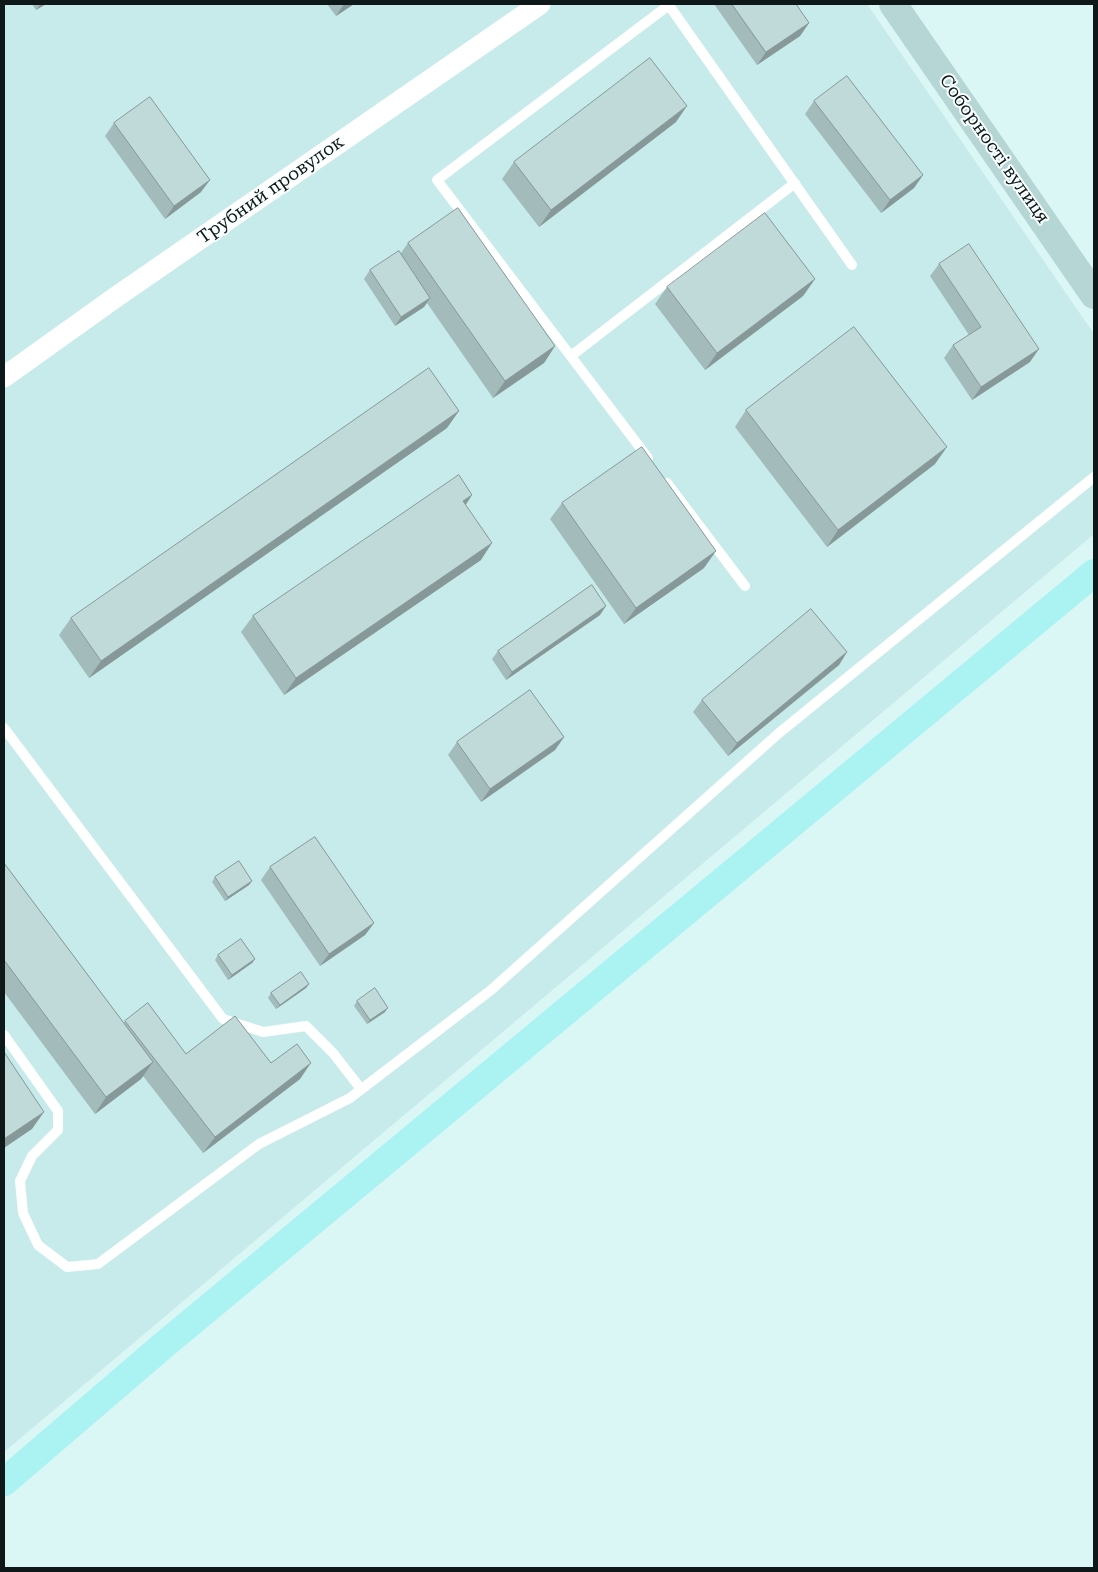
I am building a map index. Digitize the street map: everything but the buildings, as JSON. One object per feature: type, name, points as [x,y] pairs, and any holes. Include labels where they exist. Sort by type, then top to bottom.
[{"type":"main road","points":[[4,1482],[166,1343],[1094,573]]},
{"type":"street","name":"Трубний провулок","points":[[4,377],[116,297],[540,4]]},
{"type":"street","name":"Соборності вулиця","points":[[893,4],[1094,295]]},
{"type":"lane","points":[[745,586],[437,180],[668,4],[852,266]]},
{"type":"lane","points":[[570,356],[795,184]]},
{"type":"lane","points":[[4,1035],[58,1111],[58,1130],[32,1156],[20,1181],[23,1214],[38,1245],[67,1266],[98,1264],[259,1144],[350,1098],[491,990],[779,733],[1094,477]]},
{"type":"lane","points":[[4,728],[224,1019],[263,1032],[306,1026],[333,1053],[361,1089]]},
{"type":"shaded area","points":[[4,4],[867,4],[1094,334],[1094,534],[4,1452]]}]
